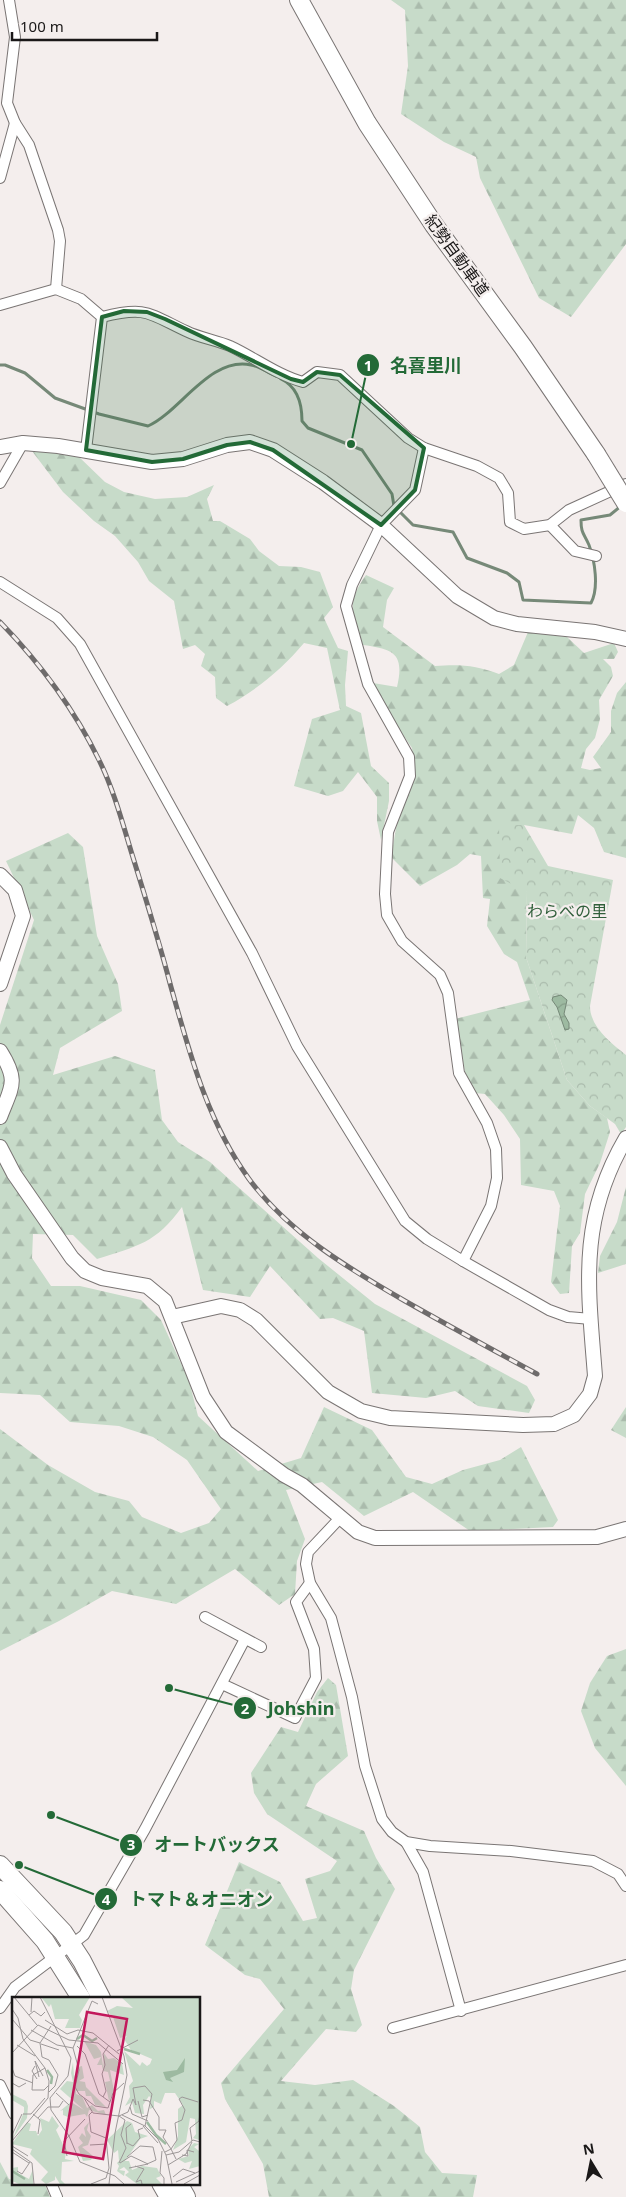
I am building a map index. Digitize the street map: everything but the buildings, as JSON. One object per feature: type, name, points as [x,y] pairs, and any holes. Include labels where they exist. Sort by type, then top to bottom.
[{"type":"highway","name":"紀勢自動車道","points":[[299,0],[367,123],[434,224],[523,347],[596,454],[626,503]]},
{"type":"highway","points":[[0,1865],[48,1915],[73,1997]]},
{"type":"highway","points":[[0,1879],[100,1997]]},
{"type":"highway","points":[[0,1890],[61,1953],[93,1997]]},
{"type":"highway","points":[[0,1904],[26,1931],[61,1953],[81,1997]]},
{"type":"highway","points":[[162,2184],[169,2197]]},
{"type":"highway","points":[[179,2184],[186,2197]]},
{"type":"street","points":[[9,0],[15,37],[7,103],[15,123],[29,145],[58,230],[60,240],[56,289]]},
{"type":"street","points":[[0,178],[15,123]]},
{"type":"street","points":[[0,305],[56,289],[81,299],[102,316]]},
{"type":"street","points":[[102,316],[124,311],[147,312],[165,319],[186,332],[229,346],[290,379],[303,382],[317,372],[340,375],[408,438],[424,448],[477,466],[499,478],[508,493],[510,522],[524,529],[550,525],[569,510],[626,484]]},
{"type":"street","points":[[86,450],[102,316]]},
{"type":"street","points":[[0,447],[23,443],[86,450],[152,462],[183,459],[227,445],[250,442],[274,450],[323,482],[381,524],[457,596],[494,618],[517,624],[595,632],[626,639]]},
{"type":"street","points":[[0,483],[23,443]]},
{"type":"street","points":[[424,448],[415,490],[404,504],[381,524],[352,585],[346,606],[368,684],[408,757],[410,776],[388,832],[385,894],[387,915],[402,941],[440,975],[448,993],[459,1073],[488,1123],[496,1149],[498,1178],[491,1206],[463,1261]]},
{"type":"street","points":[[550,525],[575,551],[581,554],[596,556]]},
{"type":"street","points":[[0,582],[57,618],[80,644],[252,952],[297,1046],[383,1189],[405,1220],[427,1239],[549,1310],[568,1317],[591,1319]]},
{"type":"street","points":[[0,875],[15,890],[23,916],[0,984]]},
{"type":"street","points":[[0,1051],[12,1069],[12,1084],[0,1117]]},
{"type":"street","points":[[172,1317],[221,1306],[240,1310],[256,1320],[328,1392],[361,1412],[390,1418],[523,1425],[554,1424],[574,1415],[590,1394],[595,1376],[588,1248],[596,1206],[610,1167],[626,1138]]},
{"type":"street","points":[[0,1147],[14,1174],[72,1258],[85,1271],[102,1278],[147,1286],[165,1301],[203,1397],[226,1432],[284,1475],[302,1485],[358,1532],[375,1538],[597,1537],[626,1529]]},
{"type":"street","points":[[340,1518],[308,1552],[306,1564],[310,1583],[331,1618],[365,1766],[382,1819],[392,1832],[406,1842],[423,1872],[461,2011]]},
{"type":"street","points":[[222,1684],[295,1718],[316,1678],[314,1650],[296,1602],[310,1583]]},
{"type":"street","points":[[205,1617],[261,1647]]},
{"type":"street","points":[[0,2008],[15,1986],[84,1935],[145,1829],[245,1639]]},
{"type":"street","points":[[406,1842],[594,1860],[618,1874],[626,1886]]},
{"type":"street","points":[[393,2028],[461,2011],[626,1964]]},
{"type":"street","points":[[0,2085],[12,2110]]},
{"type":"street","points":[[51,2184],[57,2197]]},
{"type":"highlighted area","points":[[124,311],[147,312],[165,319],[291,379],[303,382],[317,372],[340,375],[424,448],[415,490],[381,525],[273,450],[250,442],[227,445],[183,459],[152,462],[86,450],[102,317]]},
{"type":"green space","points":[[391,0],[626,0],[626,244],[571,317],[539,298],[480,178],[476,157],[444,142],[401,114],[408,66],[405,10]]},
{"type":"green space","points":[[32,451],[77,455],[105,482],[124,492],[155,499],[187,497],[214,485],[207,499],[213,521],[220,521],[250,539],[259,551],[279,566],[301,567],[320,572],[333,607],[324,618],[338,648],[348,651],[345,685],[346,706],[361,713],[371,766],[389,783],[389,801],[381,840],[377,821],[377,797],[358,772],[343,791],[328,796],[294,786],[312,719],[340,710],[327,648],[304,643],[287,662],[268,678],[249,693],[227,706],[216,698],[215,677],[201,666],[205,654],[195,645],[183,649],[174,601],[149,581],[138,562],[115,536],[94,521],[63,492]]},
{"type":"green space","points":[[366,575],[394,588],[387,600],[383,627],[435,666],[467,666],[499,674],[514,665],[528,632],[567,637],[584,653],[614,643],[618,652],[614,659],[603,659],[611,667],[613,676],[599,700],[600,719],[595,738],[586,749],[581,768],[590,770],[601,768],[593,757],[611,732],[611,711],[617,693],[626,682],[626,858],[604,852],[594,828],[578,815],[572,834],[524,825],[499,825],[527,892],[526,957],[567,1080],[590,1106],[607,1118],[610,1132],[600,1163],[585,1194],[580,1233],[572,1246],[569,1293],[560,1294],[551,1282],[560,1206],[554,1191],[521,1185],[520,1139],[504,1115],[485,1094],[475,1093],[465,1072],[455,1019],[530,1000],[517,962],[504,954],[487,926],[490,899],[483,898],[481,856],[470,854],[457,865],[420,886],[391,857],[397,823],[415,778],[412,748],[391,717],[373,683],[397,687],[399,676],[398,660],[389,651],[382,648],[363,645],[356,626],[353,601]]},
{"type":"green space","name":"わらべの里","points":[[499,825],[524,825],[548,866],[613,880],[590,1006],[597,1028],[626,1055],[626,1127],[621,1134],[615,1124],[590,1106],[567,1080],[526,957],[527,892],[500,878]]},
{"type":"green space","points":[[68,833],[83,847],[97,936],[118,984],[122,1011],[60,1048],[53,1075],[115,1056],[155,1070],[162,1120],[178,1142],[210,1162],[318,1258],[375,1304],[527,1386],[535,1400],[529,1413],[478,1406],[455,1391],[426,1398],[372,1393],[364,1331],[333,1318],[320,1319],[270,1266],[250,1297],[203,1290],[182,1207],[164,1228],[145,1242],[97,1259],[73,1235],[33,1234],[32,1258],[51,1286],[80,1286],[141,1300],[161,1320],[189,1381],[198,1416],[258,1471],[301,1458],[324,1407],[372,1430],[406,1477],[432,1484],[463,1470],[500,1460],[521,1447],[558,1520],[553,1527],[470,1531],[413,1492],[364,1516],[322,1482],[286,1490],[305,1539],[297,1561],[295,1594],[279,1605],[235,1569],[176,1604],[112,1591],[0,1651],[0,1429],[48,1465],[95,1492],[129,1501],[142,1517],[181,1533],[209,1523],[221,1509],[187,1460],[153,1437],[119,1426],[70,1422],[40,1395],[0,1393],[0,1025],[34,920],[6,861]]},
{"type":"green space","points":[[626,1187],[626,1264],[598,1273],[600,1256],[617,1222]]},
{"type":"green space","points":[[626,1407],[626,1438],[611,1430]]},
{"type":"green space","points":[[626,1649],[626,1786],[595,1748],[581,1711],[590,1683],[607,1656]]},
{"type":"green space","points":[[328,1678],[336,1685],[348,1756],[316,1784],[306,1806],[364,1831],[376,1858],[395,1889],[354,1970],[351,1989],[362,2025],[356,2032],[326,2029],[281,2081],[315,2085],[353,2080],[394,2106],[420,2127],[425,2152],[442,2173],[477,2175],[473,2197],[269,2197],[263,2164],[225,2099],[221,2083],[284,2009],[260,1979],[245,1975],[205,1945],[239,1862],[280,1882],[303,1921],[317,1918],[305,1879],[330,1871],[337,1861],[267,1814],[254,1793],[251,1773],[281,1727],[298,1732],[317,1692]]},
{"type":"green space","points":[[0,2162],[9,2179],[12,2180],[12,2184],[45,2185],[50,2197],[0,2197]]},
{"type":"water","points":[[561,995],[567,1000],[564,1014],[569,1023],[569,1029],[565,1030],[557,1007],[552,1000],[553,997]]},
{"type":"waterway","points":[[0,365],[5,365],[25,373],[55,398],[99,414],[148,426],[160,419],[196,387],[222,369],[236,364],[251,365],[276,376]]},
{"type":"waterway","points":[[281,379],[287,382],[295,391],[300,402],[302,421],[308,428],[362,450],[392,494],[394,506],[413,525],[453,532],[467,558],[507,573],[519,582],[523,600],[591,603],[595,590],[594,566],[589,545],[582,531],[581,520],[610,515],[621,506]]},
{"type":"railway","points":[[0,622],[55,687],[79,723],[104,771],[121,816],[201,1086],[222,1134],[234,1157],[249,1179],[282,1216],[301,1233],[341,1262],[405,1301],[537,1374]]},
{"type":"place","name":"名喜里川","points":[[351,444]]},
{"type":"place","name":"Johshin","points":[[169,1688]]},
{"type":"place","name":"オートバックス","points":[[51,1815]]},
{"type":"place","name":"トマト＆オニオン","points":[[19,1865]]}]
